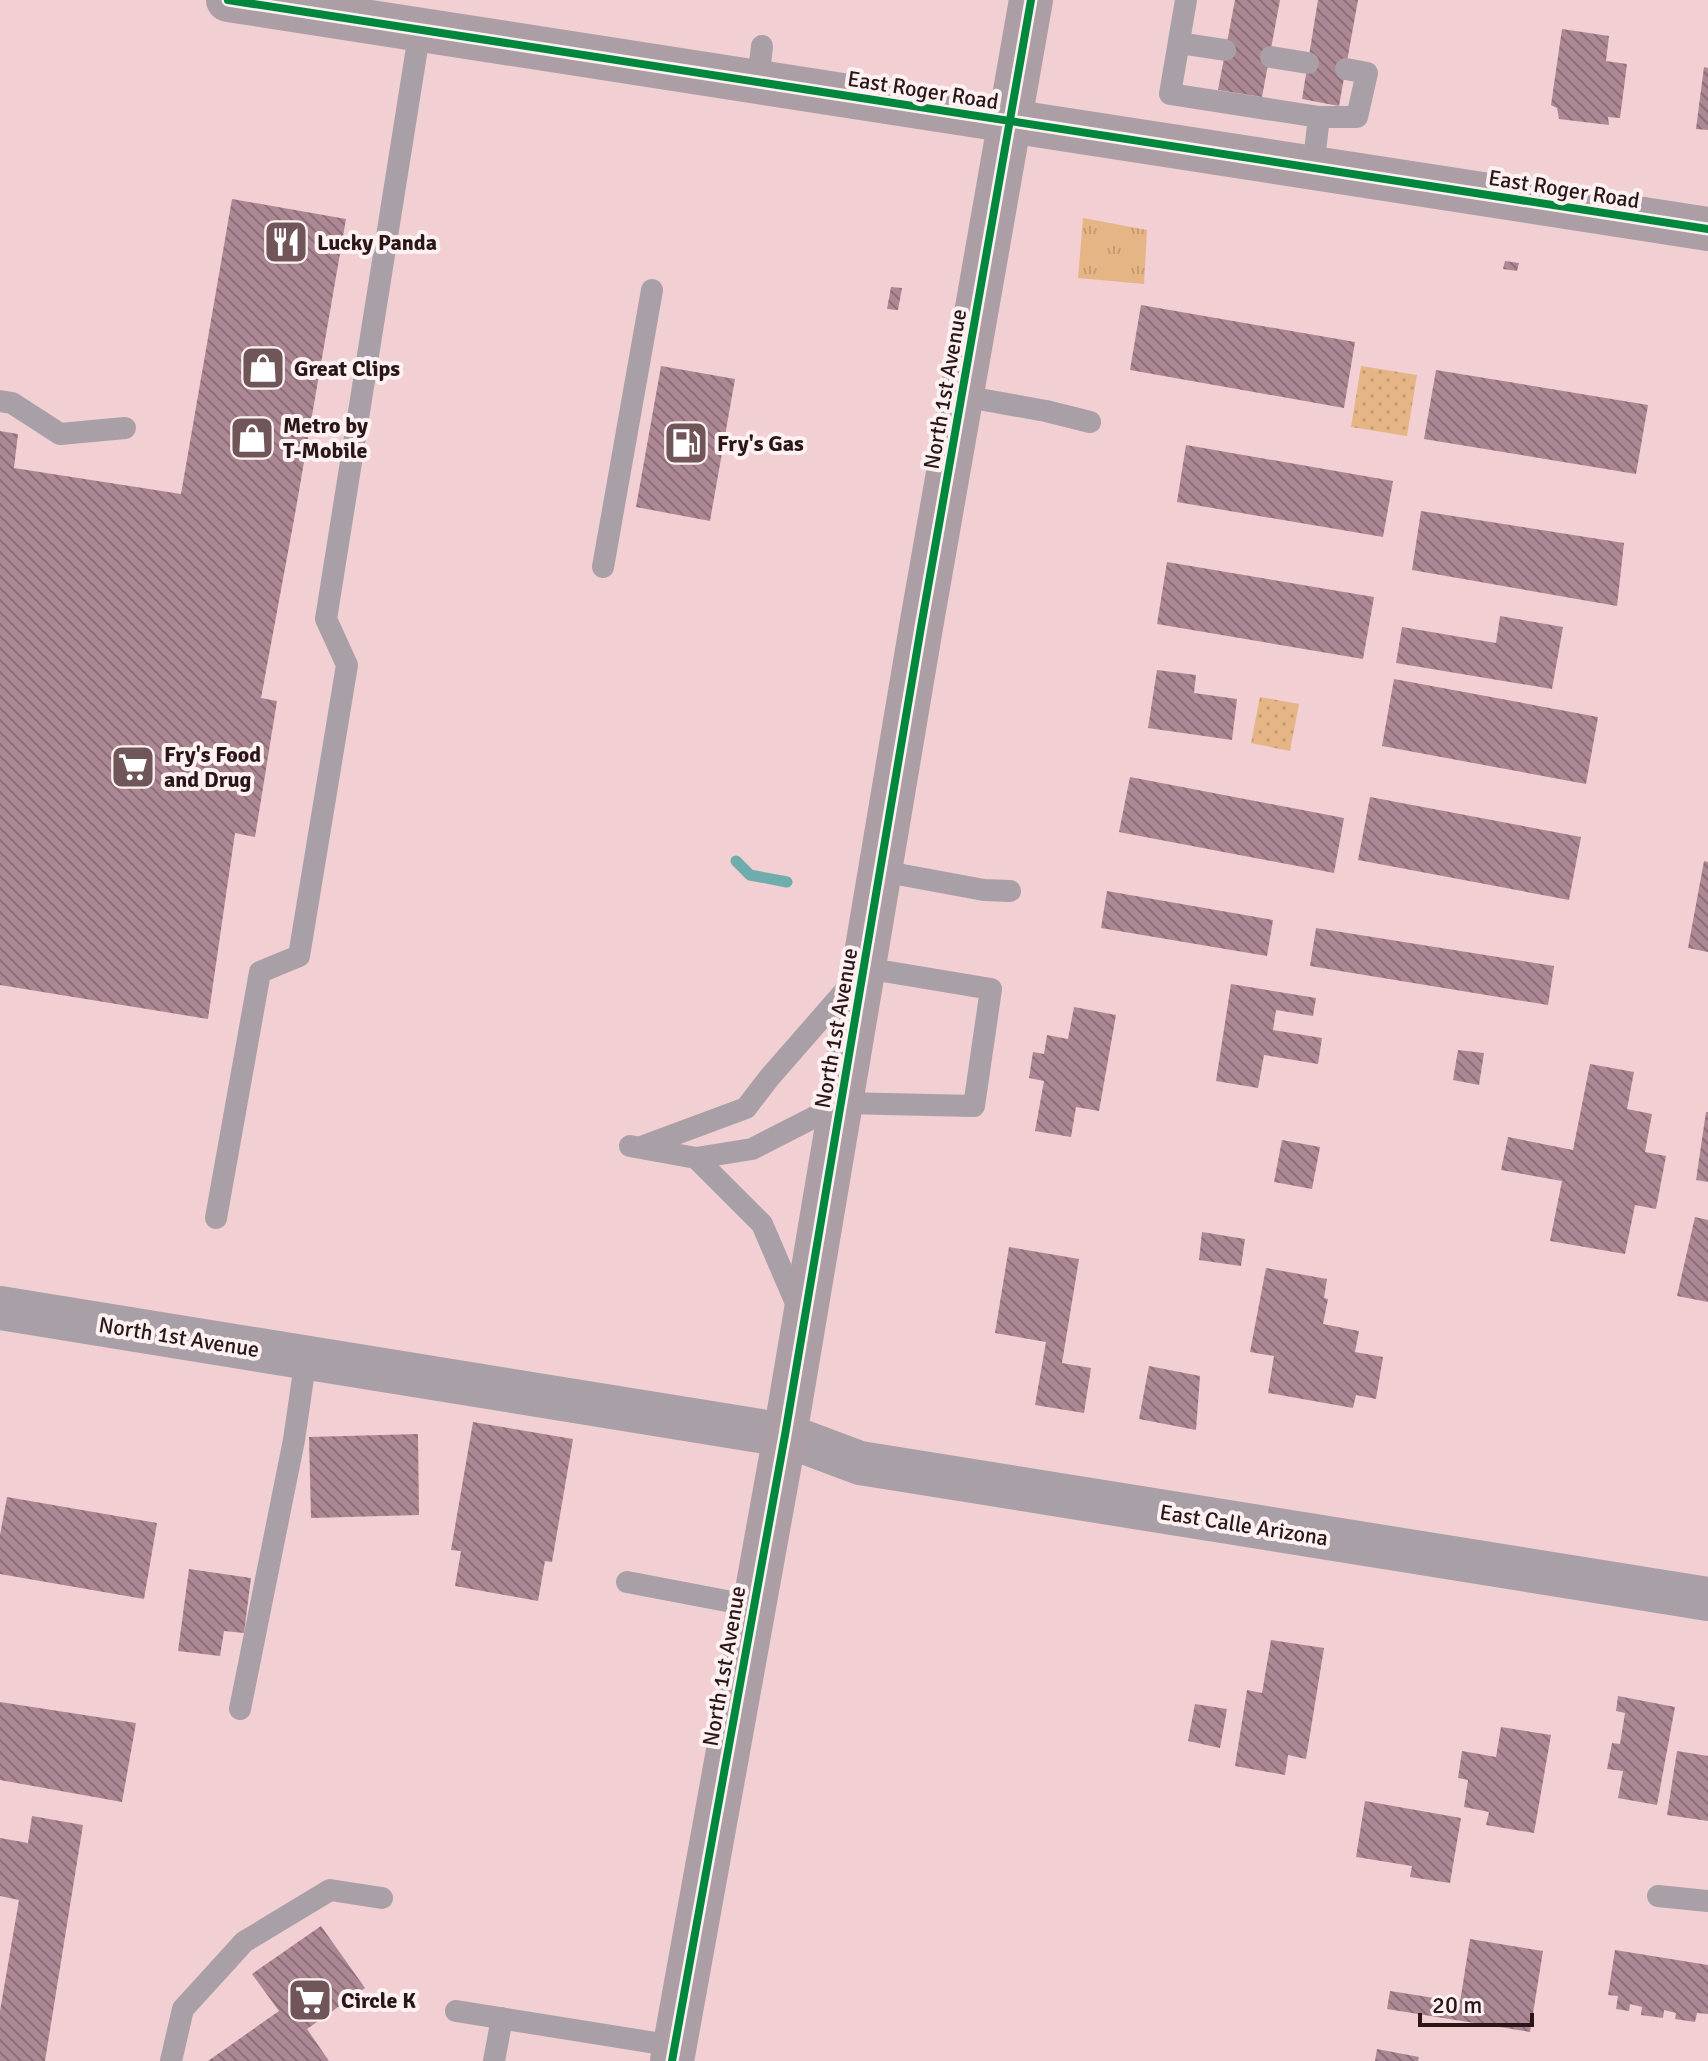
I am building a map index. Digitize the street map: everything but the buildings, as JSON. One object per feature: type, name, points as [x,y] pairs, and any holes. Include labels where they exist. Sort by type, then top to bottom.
[{"type":"main road","name":"East Roger Road","points":[[228,0],[420,29],[760,64],[1009,122],[1708,229]]},
{"type":"main road","name":"North 1st Avenue","points":[[673,2054],[785,1435],[1031,0]]},
{"type":"street","name":"North 1st Avenue","points":[[0,1308],[785,1435]]},
{"type":"street","name":"East Calle Arizona","points":[[785,1435],[860,1463],[1708,1599]]},
{"type":"lane","points":[[1186,0],[1170,94],[1319,117],[1357,117],[1367,73],[1346,69]]},
{"type":"lane","points":[[216,1218],[260,972],[299,956],[347,665],[326,619],[420,29]]},
{"type":"lane","points":[[1179,43],[1225,50]]},
{"type":"lane","points":[[1271,57],[1308,63]]},
{"type":"lane","points":[[1313,168],[1319,117]]},
{"type":"lane","points":[[603,567],[652,290]]},
{"type":"lane","points":[[962,396],[1090,422]]},
{"type":"lane","points":[[0,401],[12,403],[60,434],[125,428]]},
{"type":"lane","points":[[881,871],[984,890],[1010,891]]},
{"type":"lane","points":[[865,968],[991,989],[974,1106],[842,1103],[752,1149],[696,1158],[636,1146],[746,1108],[865,968]]},
{"type":"lane","points":[[696,1158],[762,1224],[804,1321]]},
{"type":"lane","points":[[240,1709],[294,1440],[306,1357]]},
{"type":"lane","points":[[627,1582],[753,1606]]},
{"type":"lane","points":[[171,2061],[183,2009],[244,1942],[330,1890],[382,1898]]},
{"type":"lane","points":[[1658,1896],[1708,1901]]},
{"type":"lane","points":[[456,2011],[673,2054]]},
{"type":"lane","points":[[494,2061],[502,2018]]},
{"type":"green space","points":[[1083,218],[1147,230],[1144,284],[1078,278]]},
{"type":"green space","points":[[1361,366],[1417,375],[1407,436],[1351,427]]},
{"type":"green space","points":[[1260,697],[1299,704],[1290,751],[1251,743]]},
{"type":"waterway","points":[[736,861],[750,875],[787,882]]},
{"type":"cycle path","points":[[228,0],[1708,229]]},
{"type":"cycle path","points":[[672,2061],[785,1435],[921,627],[1031,0]]},
{"type":"place","name":"Lucky Panda","points":[[286,242]]},
{"type":"place","name":"Great Clips","points":[[263,368]]},
{"type":"place","name":"Metro by T-Mobile","points":[[252,438]]},
{"type":"place","name":"Fry's Gas","points":[[686,443]]},
{"type":"place","name":"Fry's Food and Drug","points":[[133,767]]},
{"type":"place","name":"Circle K","points":[[310,2000]]}]
